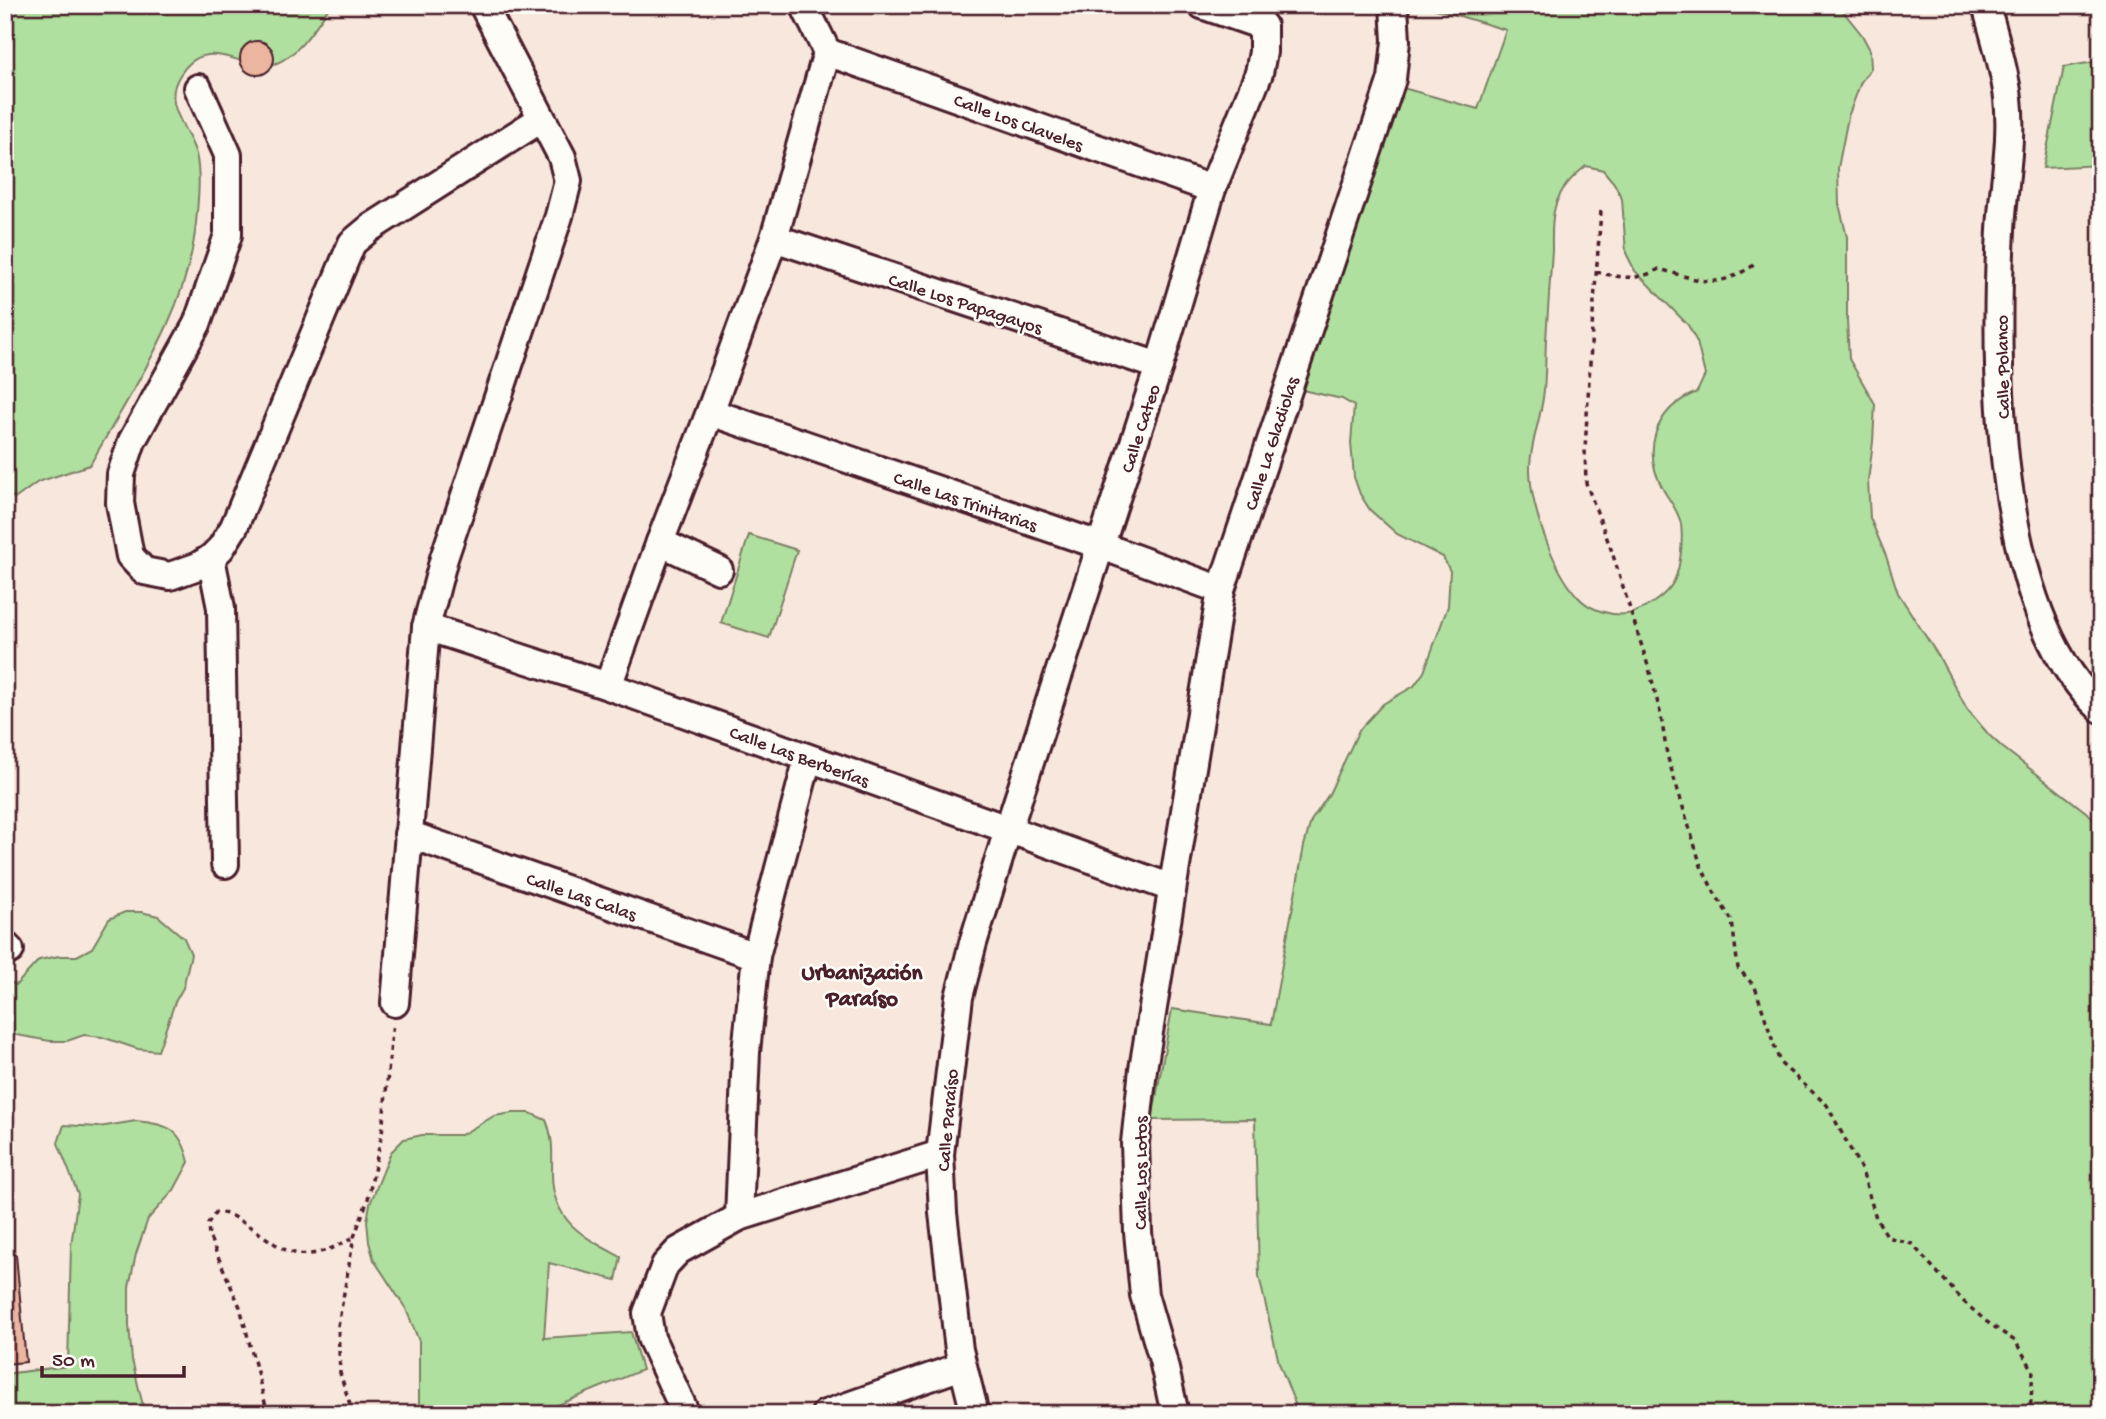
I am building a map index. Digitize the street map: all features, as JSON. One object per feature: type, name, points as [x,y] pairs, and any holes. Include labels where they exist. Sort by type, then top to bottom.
[{"type":"street","points":[[395,1003],[426,627],[444,558],[568,181],[562,157],[483,5]]},
{"type":"street","points":[[608,686],[774,238],[827,52],[804,5]]},
{"type":"street","points":[[1202,5],[1263,26]]},
{"type":"street","points":[[1246,5],[1263,26]]},
{"type":"street","name":"Calle La Gladiolas","points":[[1172,888],[1221,590],[1392,79],[1396,41],[1394,5]]},
{"type":"street","name":"Calle Polanco","points":[[1986,5],[2008,97],[2010,124],[2001,231],[2000,393],[2013,513],[2032,598],[2062,661],[2077,684],[2101,709]]},
{"type":"street","name":"Calle Cateo","points":[[1008,830],[1102,546],[1212,189],[1259,73],[1263,52],[1263,26]]},
{"type":"street","name":"Calle Los Claveles","points":[[827,52],[1212,189]]},
{"type":"street","points":[[198,88],[228,155],[228,235],[197,324],[132,441],[121,474],[120,503],[130,556],[144,570],[170,576],[211,558],[234,527],[352,243],[370,228],[541,119]]},
{"type":"street","name":"Calle Los Papagayos","points":[[774,238],[1159,366]]},
{"type":"street","name":"Calle Las Trinitarias","points":[[710,412],[1102,546],[1221,590]]},
{"type":"street","points":[[660,542],[719,570]]},
{"type":"street","points":[[211,558],[222,618],[225,864]]},
{"type":"street","name":"Calle Las Berberías","points":[[426,627],[608,686],[1172,888]]},
{"type":"street","points":[[739,1217],[746,1052],[756,956],[808,758]]},
{"type":"street","name":"Calle Paraíso","points":[[975,1414],[962,1366],[943,1213],[940,1154],[960,997],[973,943],[1008,830]]},
{"type":"street","name":"Calle Las Calas","points":[[408,834],[756,956]]},
{"type":"street","name":"Calle Los Lotos","points":[[1172,888],[1143,1069],[1135,1143],[1138,1232],[1144,1295],[1175,1414]]},
{"type":"street","points":[[686,1414],[651,1338],[647,1313],[665,1265],[671,1258],[678,1251],[739,1217],[940,1154]]},
{"type":"street","points":[[825,1414],[962,1366]]},
{"type":"path","points":[[1601,211],[1585,450],[1586,483],[1611,549],[1650,672],[1667,755],[1701,866],[1732,920],[1738,968],[1755,988],[1780,1063],[1827,1105],[1862,1171],[1876,1218],[1888,1237],[1912,1244],[1964,1302],[2015,1341],[2033,1370],[2030,1414]]},
{"type":"path","points":[[1596,272],[1629,279],[1647,276],[1659,270],[1698,281],[1721,282],[1757,264]]},
{"type":"path","points":[[353,1414],[340,1373],[338,1326],[354,1237],[368,1199],[382,1133],[395,1003]]},
{"type":"path","points":[[268,1414],[240,1307],[208,1236],[208,1224],[216,1212],[228,1214],[291,1254],[301,1255],[330,1250],[354,1237]]},
{"type":"green space","points":[[5,5],[331,5],[301,46],[277,63],[253,64],[228,57],[203,56],[191,62],[180,75],[173,96],[178,115],[196,154],[199,188],[191,256],[182,288],[156,349],[90,465],[38,482],[16,498],[5,494]]},
{"type":"green space","points":[[1423,5],[1838,5],[1862,35],[1870,50],[1871,68],[1861,82],[1848,117],[1838,168],[1839,204],[1847,237],[1849,359],[1875,404],[1868,481],[1870,518],[1898,593],[1939,657],[1967,709],[2002,747],[2091,816],[2101,831],[2101,1414],[1299,1414],[1279,1363],[1259,1276],[1255,1119],[1152,1120],[1172,1009],[1271,1024],[1311,821],[1329,794],[1359,730],[1383,704],[1414,686],[1424,672],[1448,606],[1450,571],[1443,557],[1397,534],[1370,510],[1360,494],[1354,477],[1351,443],[1354,406],[1342,399],[1302,390],[1403,88],[1478,109],[1506,30]],"holes":[[[1586,166],[1603,170],[1622,199],[1626,253],[1635,271],[1688,325],[1697,342],[1705,375],[1697,392],[1682,399],[1662,420],[1653,447],[1657,476],[1681,524],[1681,553],[1674,581],[1654,602],[1633,613],[1621,614],[1608,613],[1589,606],[1569,586],[1544,536],[1534,498],[1530,466],[1544,391],[1554,212],[1563,189],[1581,170]]]},
{"type":"green space","points":[[2101,61],[2101,165],[2043,168],[2064,67]]},
{"type":"green space","points":[[749,535],[797,550],[769,638],[721,623]]},
{"type":"green space","points":[[125,912],[158,916],[184,938],[191,954],[183,988],[175,1002],[158,1051],[138,1049],[102,1037],[84,1035],[67,1041],[50,1041],[5,1033],[5,980],[16,985],[39,960],[77,956],[92,948],[109,919]]},
{"type":"green space","points":[[530,1113],[546,1120],[551,1140],[553,1190],[557,1204],[572,1226],[621,1257],[616,1280],[549,1263],[544,1338],[631,1332],[642,1370],[553,1407],[552,1414],[419,1414],[419,1341],[406,1309],[374,1260],[367,1221],[370,1204],[391,1152],[404,1139],[422,1135],[461,1135],[494,1116]]},
{"type":"green space","points":[[136,1121],[157,1124],[172,1130],[182,1142],[189,1162],[174,1190],[148,1219],[136,1254],[129,1287],[132,1360],[145,1414],[5,1414],[5,1374],[68,1366],[71,1246],[78,1194],[58,1143],[64,1125],[99,1127]]},
{"type":"building","points":[[257,41],[269,46],[274,58],[269,70],[257,75],[245,70],[240,58],[245,46]]},
{"type":"building","points":[[16,1255],[26,1362],[5,1364],[5,1256]]},
{"type":"district","name":"Urbanización Paraíso","points":[[862,984]]}]
